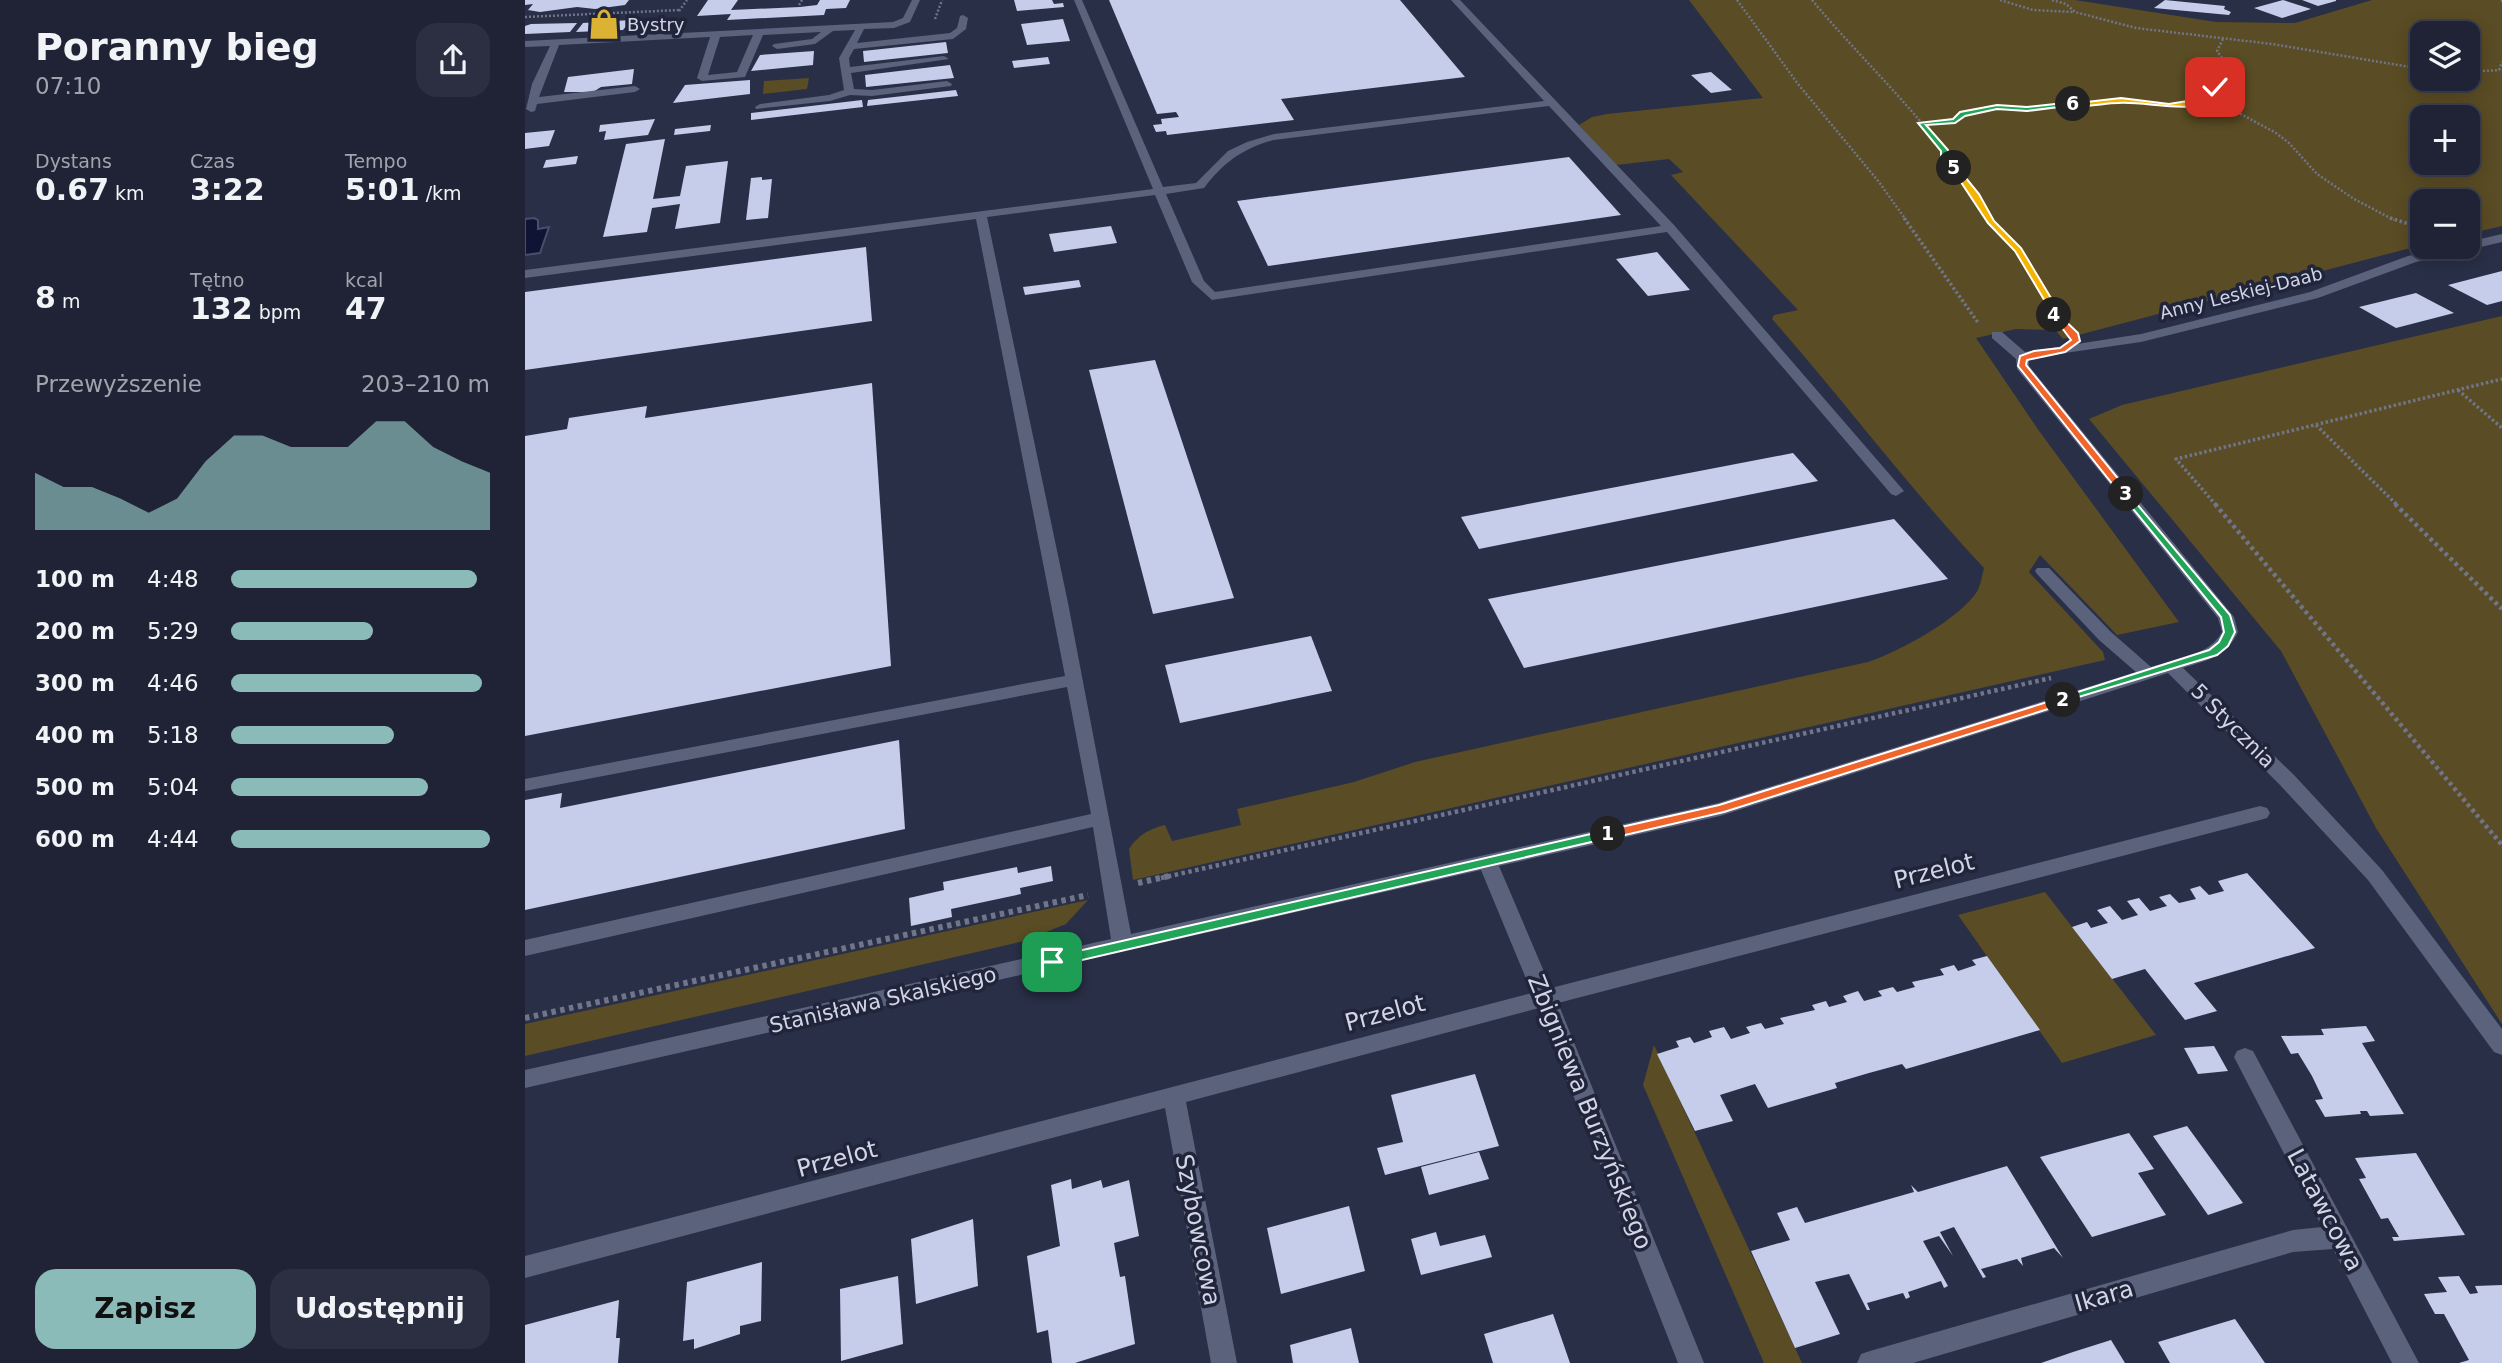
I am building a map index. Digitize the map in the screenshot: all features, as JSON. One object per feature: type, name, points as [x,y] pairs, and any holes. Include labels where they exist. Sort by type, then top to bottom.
[{"type":"street","points":[[525,44],[903,23],[909,18],[916,0]]},
{"type":"street","points":[[1078,0],[1198,282],[1212,296],[1670,228]]},
{"type":"street","points":[[1455,0],[1549,103],[1670,228],[1896,491]]},
{"type":"street","points":[[851,46],[953,36],[961,29],[963,18]]},
{"type":"street","points":[[849,92],[844,58],[861,27]]},
{"type":"street","points":[[778,46],[815,41],[830,29]]},
{"type":"street","points":[[716,34],[702,78],[741,75],[759,32]]},
{"type":"street","points":[[556,42],[537,84],[532,105],[635,89]]},
{"type":"street","points":[[538,55],[550,54]]},
{"type":"street","points":[[845,71],[944,59]]},
{"type":"street","points":[[525,85],[537,84]]},
{"type":"street","points":[[759,107],[830,98],[849,92],[872,93],[947,84]]},
{"type":"street","points":[[525,274],[1200,186],[1228,155],[1244,143],[1549,103]]},
{"type":"street","points":[[981,216],[1074,680],[1114,888],[1122,946]]},
{"type":"street","name":"Anny Leskiej-Daab","points":[[2480,243],[2502,238]]},
{"type":"street","name":"Anny Leskiej-Daab","points":[[2023,358],[2034,353],[2141,338],[2322,293],[2412,259]]},
{"type":"street","points":[[1997,335],[2023,358]]},
{"type":"street","name":"5 Stycznia","points":[[2023,358],[2022,366],[2226,617],[2230,632],[2224,644],[2213,653],[2171,666],[2287,780],[2375,875],[2502,1046]]},
{"type":"street","points":[[2043,570],[2105,636],[2148,673]]},
{"type":"street","name":"Stanisława Skalskiego","points":[[525,1079],[1720,809],[2171,666]]},
{"type":"street","points":[[525,785],[1074,680]]},
{"type":"street","name":"Przelot","points":[[525,1268],[1544,998],[2260,813]]},
{"type":"street","points":[[525,948],[1100,819]]},
{"type":"street","name":"Zbigniewa Burzyńskiego","points":[[1487,861],[1691,1363]]},
{"type":"street","name":"Latawcowa","points":[[2245,1057],[2406,1363]]},
{"type":"street","name":"Szybowcowa","points":[[1174,1097],[1224,1363]]},
{"type":"street","name":"Ikara","points":[[1870,1363],[2293,1241],[2339,1237]]},
{"type":"path","points":[[525,17],[680,10],[687,0]]},
{"type":"path","points":[[799,5],[802,0]]},
{"type":"path","points":[[1737,0],[1798,84],[1879,182],[1983,328]]},
{"type":"path","points":[[1812,0],[1864,62],[1910,106],[1944,150],[1944,160],[1951,164],[1977,195],[1991,222],[2018,250],[2053,308],[2054,318],[2075,335],[2075,341],[2062,350]]},
{"type":"path","points":[[2000,0],[2033,9],[2075,12],[2136,29],[2272,44],[2410,67]]},
{"type":"path","points":[[2052,0],[2066,4],[2075,12]]},
{"type":"path","points":[[636,19],[657,10]]},
{"type":"path","points":[[1921,123],[1955,121],[1962,114],[1997,107],[2027,109],[2121,100],[2169,106],[2213,99],[2221,95],[2215,87],[2221,82],[2223,59],[2217,51],[2223,39]]},
{"type":"path","points":[[2480,71],[2499,70],[2502,62]]},
{"type":"path","points":[[2213,99],[2235,115],[2285,139],[2316,173],[2352,197],[2390,219],[2410,225]]},
{"type":"path","points":[[2502,379],[2176,460],[2318,623],[2502,845]]},
{"type":"path","points":[[2458,390],[2502,428]]},
{"type":"path","points":[[2316,425],[2502,609]]},
{"type":"path","points":[[525,1018],[2054,678]]},
{"type":"shaded area","points":[[1689,0],[2075,0],[2216,22],[2295,23],[2372,0],[2502,0],[2502,226],[2480,231],[2480,189],[2410,189],[2410,248],[2063,339],[2055,330],[2016,329],[1976,338],[2037,428],[2179,622],[2117,635],[2040,555],[2029,572],[2103,652],[2105,660],[1133,880],[1129,849],[1140,836],[1159,827],[1165,825],[1172,841],[1241,825],[1237,809],[1354,782],[1415,762],[1868,662],[1896,650],[1944,623],[1978,590],[1984,568],[1929,507],[1772,319],[1774,315],[1798,310],[1671,175],[1683,172],[1669,159],[1616,165],[1579,125],[1592,117],[1763,98]]},
{"type":"shaded area","points":[[809,78],[807,89],[763,94],[764,81]]},
{"type":"shaded area","points":[[2502,316],[2502,1024],[2376,828],[2281,651],[2089,419],[2122,405]]},
{"type":"shaded area","points":[[2045,892],[2156,1035],[2062,1063],[1958,915]]},
{"type":"shaded area","points":[[1088,900],[1066,924],[1024,941],[525,1056],[525,1024]]},
{"type":"shaded area","points":[[1654,1045],[1802,1363],[1764,1363],[1643,1085]]},
{"type":"water","points":[[525,219],[538,220],[538,229],[549,227],[540,253],[525,255]]},
{"type":"building","points":[[525,0],[629,0],[625,5],[540,12],[528,10],[533,4],[525,5]]},
{"type":"building","points":[[708,0],[738,0],[731,10],[800,7],[817,5],[820,0],[850,0],[846,8],[826,9],[824,15],[727,20],[731,14],[697,16]]},
{"type":"building","points":[[1014,0],[1052,0],[1054,4],[1063,3],[1064,7],[1017,11]]},
{"type":"building","points":[[1109,0],[1400,0],[1465,77],[1281,99],[1294,120],[1167,135],[1166,131],[1156,132],[1153,125],[1162,124],[1161,119],[1179,117],[1176,112],[1157,114]]},
{"type":"building","points":[[2165,0],[2225,6],[2224,9],[2231,12],[2229,15],[2154,8]]},
{"type":"building","points":[[2283,0],[2311,9],[2282,18],[2254,8]]},
{"type":"building","points":[[2302,0],[2336,0],[2336,1],[2318,6]]},
{"type":"building","points":[[1063,19],[1070,41],[1027,45],[1021,24]]},
{"type":"building","name":"Bystry","points":[[631,20],[623,30],[576,32],[583,23]]},
{"type":"building","points":[[577,23],[570,32],[525,34],[525,26],[531,24]]},
{"type":"building","points":[[946,42],[948,53],[864,62],[863,51]]},
{"type":"building","points":[[814,51],[813,65],[751,71],[760,55]]},
{"type":"building","points":[[1048,57],[1050,64],[1014,68],[1012,61]]},
{"type":"building","points":[[950,65],[954,78],[866,87],[865,75]]},
{"type":"building","points":[[634,69],[632,84],[601,87],[593,92],[564,92],[568,77]]},
{"type":"building","points":[[1711,72],[1732,90],[1711,93],[1691,75]]},
{"type":"building","points":[[750,80],[750,94],[673,103],[685,85]]},
{"type":"building","points":[[956,90],[958,96],[867,106],[868,100]]},
{"type":"building","points":[[862,100],[863,107],[751,120],[751,113]]},
{"type":"building","points":[[655,119],[648,135],[604,140],[606,131],[599,132],[600,125]]},
{"type":"building","points":[[711,125],[710,131],[674,135],[675,129]]},
{"type":"building","points":[[555,130],[549,146],[525,149],[525,133]]},
{"type":"building","points":[[665,139],[653,199],[680,196],[686,166],[728,161],[720,223],[675,229],[680,204],[652,208],[647,232],[603,237],[626,144]]},
{"type":"building","points":[[578,156],[576,164],[543,168],[546,160]]},
{"type":"building","points":[[1569,157],[1621,215],[1268,266],[1237,201]]},
{"type":"building","points":[[762,177],[762,180],[772,179],[768,218],[746,220],[751,178]]},
{"type":"building","points":[[1111,226],[1117,243],[1054,252],[1049,234]]},
{"type":"building","points":[[866,247],[872,321],[525,370],[525,292]]},
{"type":"building","points":[[1657,252],[1690,290],[1648,296],[1616,259]]},
{"type":"building","points":[[2502,271],[2502,301],[2487,305],[2448,285]]},
{"type":"building","points":[[1079,280],[1081,287],[1025,295],[1023,287]]},
{"type":"building","points":[[2416,293],[2454,313],[2396,328],[2359,307]]},
{"type":"building","points":[[1155,360],[1234,598],[1153,614],[1089,370]]},
{"type":"building","points":[[872,383],[891,666],[525,736],[525,436],[567,429],[569,418],[647,406],[645,418]]},
{"type":"building","points":[[1793,453],[1818,481],[1479,549],[1461,517]]},
{"type":"building","points":[[1894,519],[1948,579],[1524,668],[1488,599]]},
{"type":"building","points":[[1311,636],[1332,691],[1180,723],[1165,665]]},
{"type":"building","points":[[899,740],[905,829],[525,910],[525,800],[562,793],[560,808]]},
{"type":"building","points":[[1051,866],[1053,881],[1020,888],[1021,894],[951,909],[952,917],[911,926],[909,898],[944,890],[943,882],[1017,867],[1018,873]]},
{"type":"building","points":[[2247,873],[2315,948],[2194,983],[2217,1011],[2185,1020],[2145,969],[2112,979],[2072,927],[2087,922],[2091,928],[2108,923],[2097,910],[2110,906],[2122,920],[2138,915],[2127,901],[2139,898],[2150,911],[2167,906],[2159,897],[2170,894],[2179,903],[2196,899],[2190,889],[2200,886],[2209,895],[2224,891],[2218,881]]},
{"type":"building","points":[[1987,956],[2040,1030],[1906,1069],[1902,1064],[1869,1073],[1835,1083],[1837,1088],[1768,1108],[1755,1084],[1720,1095],[1733,1121],[1695,1131],[1657,1054],[1679,1047],[1676,1041],[1690,1037],[1694,1043],[1712,1037],[1709,1031],[1724,1027],[1731,1039],[1750,1033],[1746,1027],[1761,1023],[1765,1029],[1784,1024],[1780,1018],[1815,1010],[1812,1005],[1826,1001],[1829,1007],[1847,1002],[1843,996],[1858,991],[1864,1001],[1882,996],[1878,991],[1893,987],[1897,992],[1915,987],[1912,982],[1944,975],[1940,969],[1954,965],[1958,971],[1976,965],[1972,960]]},
{"type":"building","points":[[2366,1026],[2375,1041],[2362,1043],[2404,1114],[2370,1116],[2367,1111],[2360,1111],[2361,1114],[2325,1117],[2315,1100],[2323,1099],[2312,1076],[2298,1053],[2291,1054],[2281,1036],[2324,1035],[2321,1029]]},
{"type":"building","points":[[2214,1046],[2228,1071],[2198,1074],[2184,1048]]},
{"type":"building","points":[[1475,1074],[1499,1146],[1385,1175],[1377,1148],[1403,1142],[1391,1095]]},
{"type":"building","points":[[2187,1126],[2243,1203],[2208,1215],[2153,1136]]},
{"type":"building","points":[[2129,1133],[2154,1169],[2138,1173],[2166,1215],[2092,1237],[2040,1157]]},
{"type":"building","points":[[1479,1152],[1489,1179],[1429,1195],[1421,1167]]},
{"type":"building","points":[[2416,1153],[2465,1235],[2394,1241],[2392,1237],[2399,1237],[2388,1218],[2381,1219],[2359,1179],[2366,1178],[2355,1158]]},
{"type":"building","points":[[2007,1166],[2063,1258],[2054,1248],[2021,1258],[2023,1266],[2017,1259],[1981,1269],[1986,1277],[1983,1278],[1954,1227],[1940,1232],[1953,1256],[1939,1236],[1923,1241],[1948,1286],[1944,1288],[1941,1281],[1908,1292],[1910,1297],[1906,1299],[1903,1293],[1867,1303],[1870,1310],[1867,1310],[1849,1274],[1815,1282],[1840,1334],[1795,1348],[1751,1251],[1790,1240],[1777,1213],[1797,1207],[1805,1223],[1914,1192],[1911,1185],[1918,1192]]},
{"type":"building","points":[[1071,1179],[1072,1189],[1101,1180],[1103,1188],[1129,1180],[1139,1236],[1114,1243],[1120,1277],[1125,1276],[1135,1344],[1075,1363],[1052,1363],[1048,1330],[1037,1333],[1027,1256],[1060,1246],[1051,1185]]},
{"type":"building","points":[[1349,1206],[1365,1271],[1281,1294],[1267,1228]]},
{"type":"building","points":[[973,1219],[978,1286],[916,1304],[911,1239]]},
{"type":"building","points":[[1436,1232],[1440,1246],[1485,1235],[1492,1257],[1421,1275],[1411,1239]]},
{"type":"building","points":[[762,1262],[761,1321],[740,1326],[740,1334],[694,1349],[694,1339],[683,1341],[687,1282]]},
{"type":"building","points":[[898,1276],[903,1344],[841,1361],[840,1289]]},
{"type":"building","points":[[2459,1276],[2470,1294],[2478,1293],[2475,1286],[2502,1285],[2502,1363],[2459,1363],[2469,1360],[2444,1314],[2435,1314],[2424,1294],[2447,1292],[2438,1277]]},
{"type":"building","points":[[619,1300],[616,1338],[620,1338],[618,1363],[525,1363],[525,1325]]},
{"type":"building","points":[[1553,1314],[1570,1363],[1493,1363],[1484,1334]]},
{"type":"building","points":[[2235,1319],[2265,1363],[2170,1363],[2158,1342]]},
{"type":"building","points":[[1351,1328],[1359,1363],[1293,1363],[1290,1345]]},
{"type":"building","points":[[2111,1340],[2125,1363],[2041,1363],[2073,1352]]},
{"type":"place","name":"Bystry","points":[[604,24]]},
{"type":"route","points":[[1052,962],[1720,809],[2213,653],[2224,644],[2230,632],[2226,617],[2022,366],[2023,358],[2034,353],[2062,350],[2075,341],[2075,335],[2054,318],[2053,308],[2018,250],[1991,222],[1977,195],[1960,178],[1951,164],[1944,160],[1944,150],[1921,123],[1955,121],[1962,114],[1997,107],[2027,109],[2121,100],[2144,105],[2169,106],[2213,99],[2221,95],[2215,87]]}]
